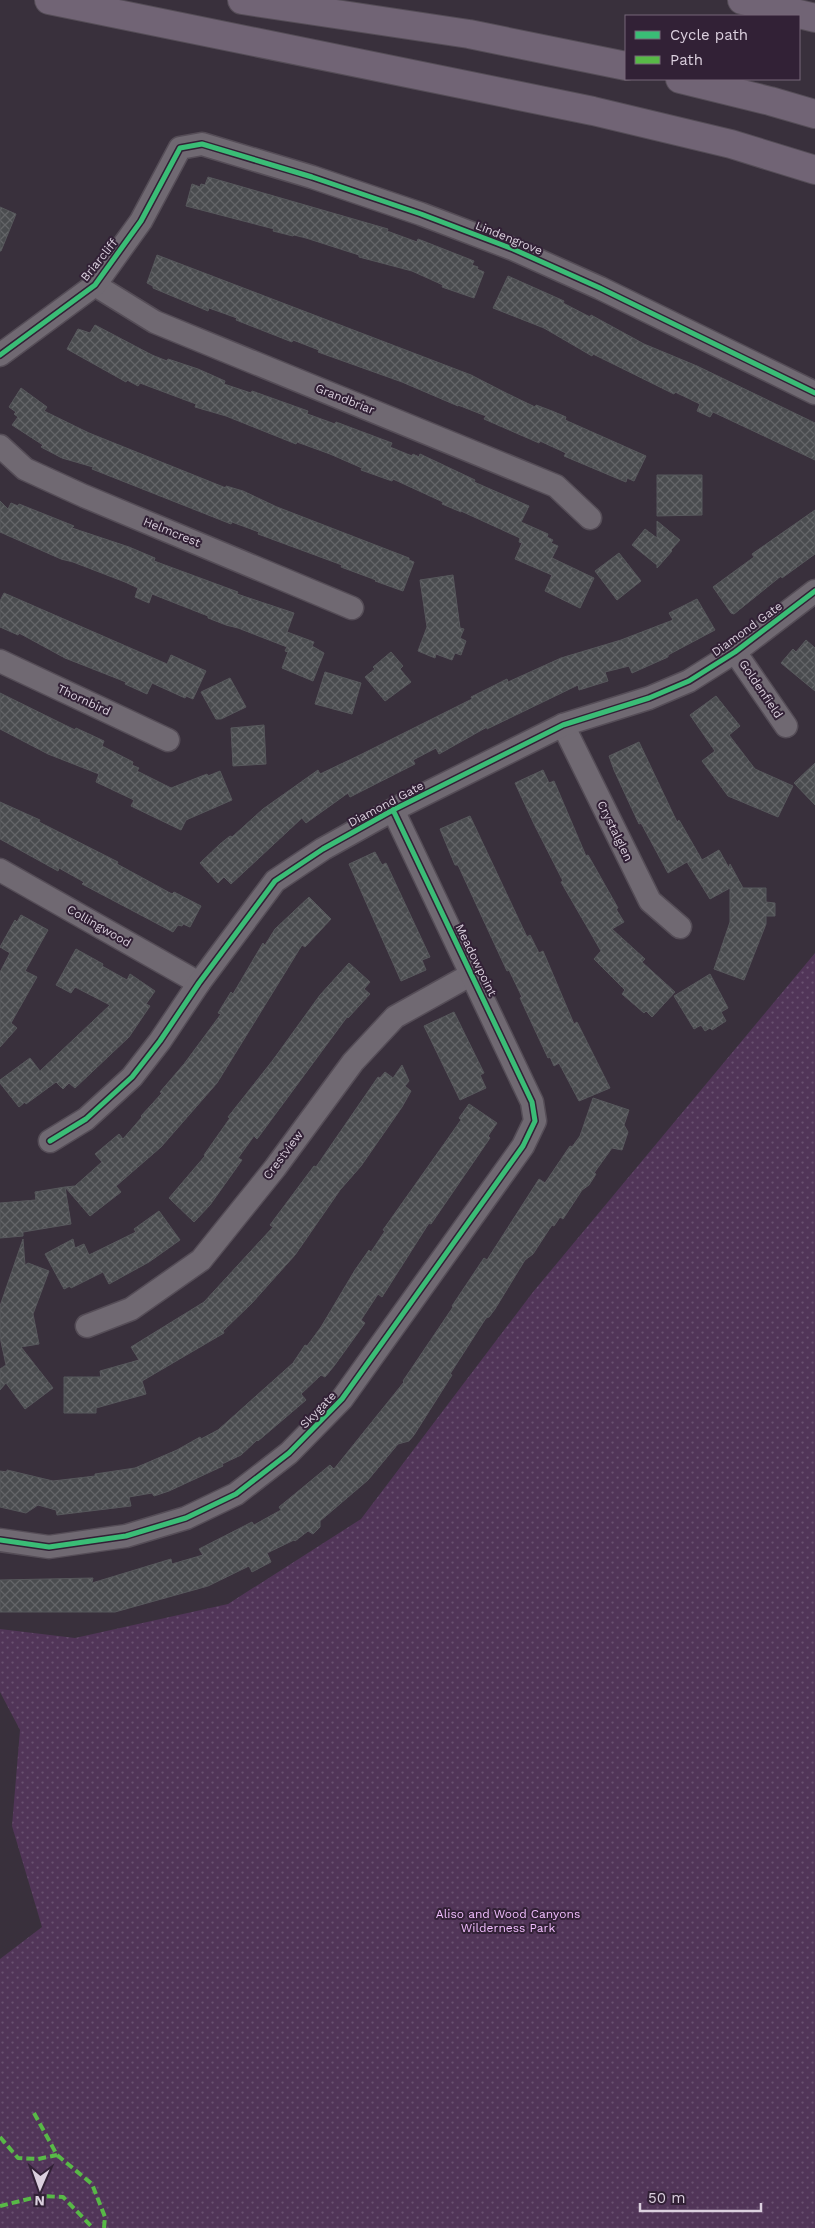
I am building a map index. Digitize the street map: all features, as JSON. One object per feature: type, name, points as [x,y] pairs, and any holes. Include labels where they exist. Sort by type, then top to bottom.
[{"type":"highway","points":[[49,0],[593,111],[731,144],[815,170]]},
{"type":"highway","points":[[242,0],[469,34],[625,66]]},
{"type":"highway","points":[[742,0],[815,18]]},
{"type":"highway","points":[[684,80],[815,114]]},
{"type":"street","name":"Lindengrove","points":[[180,148],[202,144],[230,152],[412,211],[504,246],[600,288],[815,393]]},
{"type":"street","name":"Briarcliff","points":[[0,355],[95,285],[141,222],[180,148]]},
{"type":"street","name":"Grandbriar","points":[[95,285],[155,322],[556,486],[590,518]]},
{"type":"street","name":"Helmcrest","points":[[0,446],[25,469],[352,608]]},
{"type":"street","name":"Diamond Gate","points":[[50,1141],[86,1119],[132,1077],[160,1041],[199,982],[275,881],[323,849],[393,810],[563,725],[649,698],[689,681],[735,652],[815,591]]},
{"type":"street","name":"Goldenfield","points":[[735,652],[786,726]]},
{"type":"street","name":"Thornbird","points":[[0,661],[168,740]]},
{"type":"street","name":"Crystalglen","points":[[563,725],[650,901],[680,927]]},
{"type":"street","name":"Meadowpoint","points":[[393,810],[532,1102],[535,1121]]},
{"type":"street","name":"Collingwood","points":[[1,873],[199,982]]},
{"type":"street","name":"Crestview","points":[[87,1326],[131,1309],[201,1260],[274,1168],[353,1062],[394,1017],[472,974]]},
{"type":"street","name":"Skygate","points":[[0,1540],[50,1547],[126,1536],[186,1518],[236,1494],[289,1453],[342,1399],[524,1146],[535,1121]]},
{"type":"green space","name":"Aliso and Wood Canyons Wilderness Park","points":[[815,953],[815,2228],[0,2228],[0,1959],[42,1927],[12,1826],[20,1730],[0,1692],[0,1629],[75,1638],[228,1604],[361,1519],[533,1292]]},
{"type":"building","points":[[208,177],[388,229],[387,231],[417,242],[418,239],[474,261],[472,265],[484,272],[474,298],[442,287],[443,285],[412,271],[359,257],[359,255],[306,238],[273,231],[274,229],[186,206],[192,184],[200,187],[201,184],[205,185]]},
{"type":"building","points":[[0,207],[16,214],[1,251],[0,251]]},
{"type":"building","points":[[157,255],[471,375],[535,407],[536,405],[566,417],[565,420],[646,456],[634,481],[627,478],[626,482],[564,456],[566,453],[540,441],[539,443],[484,419],[486,416],[402,382],[318,352],[319,350],[293,340],[292,342],[236,320],[237,318],[209,308],[208,311],[153,288],[153,286],[147,283]]},
{"type":"building","points":[[508,276],[564,301],[563,303],[590,317],[591,315],[644,344],[697,366],[815,423],[815,460],[713,412],[710,417],[697,411],[700,404],[675,392],[674,394],[593,354],[592,356],[544,328],[493,308]]},
{"type":"building","points":[[95,325],[152,355],[198,369],[225,381],[224,384],[251,393],[252,391],[308,411],[307,414],[335,424],[336,422],[392,443],[390,447],[412,456],[413,454],[419,457],[420,454],[475,480],[474,482],[529,506],[521,522],[548,534],[547,537],[553,540],[551,543],[558,546],[552,558],[594,578],[580,608],[545,591],[552,575],[515,559],[522,543],[519,542],[520,538],[442,504],[443,502],[393,479],[392,481],[361,470],[362,468],[330,454],[297,442],[296,444],[226,416],[195,407],[196,404],[140,383],[138,386],[127,380],[126,382],[67,349],[78,329],[90,333]]},
{"type":"building","points":[[21,388],[47,407],[44,411],[89,433],[226,488],[226,486],[243,491],[277,507],[409,558],[409,560],[414,562],[403,591],[341,567],[342,565],[258,534],[259,532],[232,522],[231,524],[92,469],[93,467],[62,458],[41,447],[43,445],[12,425],[18,417],[14,414],[16,412],[9,407]]},
{"type":"building","points":[[657,475],[702,475],[702,515],[657,516]]},
{"type":"building","points":[[0,501],[8,509],[11,503],[18,506],[19,504],[74,526],[72,528],[129,547],[155,558],[154,561],[238,592],[237,594],[294,613],[287,632],[314,642],[312,646],[324,653],[313,681],[282,668],[288,652],[285,651],[287,647],[208,618],[208,616],[152,594],[149,603],[135,597],[138,588],[61,559],[0,532]]},
{"type":"building","points":[[815,510],[815,554],[782,578],[781,576],[734,614],[731,613],[713,587],[754,557],[752,554]]},
{"type":"building","points":[[657,521],[680,540],[657,568],[657,565],[632,545],[645,529],[657,538]]},
{"type":"building","points":[[619,553],[641,581],[617,600],[595,571]]},
{"type":"building","points":[[453,575],[460,628],[464,629],[460,638],[466,641],[461,655],[455,653],[452,660],[436,654],[435,658],[418,651],[427,627],[420,580]]},
{"type":"building","points":[[4,593],[167,664],[171,655],[206,671],[193,699],[186,696],[185,698],[152,683],[147,694],[125,684],[126,682],[65,658],[19,633],[18,635],[0,627],[0,601]]},
{"type":"building","points":[[697,599],[715,630],[668,655],[668,657],[632,673],[629,666],[605,672],[608,681],[579,690],[578,685],[487,729],[487,727],[439,754],[436,748],[413,760],[415,764],[350,797],[348,793],[306,823],[302,818],[231,884],[224,877],[218,883],[200,863],[263,809],[318,770],[320,774],[360,755],[472,699],[471,697],[507,679],[508,682],[561,658],[621,640],[673,620],[669,613]]},
{"type":"building","points":[[806,640],[815,648],[815,691],[781,663],[793,649],[796,652]]},
{"type":"building","points":[[391,652],[403,666],[400,669],[411,682],[385,701],[365,677],[375,669],[373,667]]},
{"type":"building","points":[[325,672],[361,683],[352,714],[315,704]]},
{"type":"building","points":[[230,678],[246,707],[221,719],[216,719],[201,692]]},
{"type":"building","points":[[0,693],[75,730],[76,728],[104,741],[102,746],[133,762],[132,765],[139,768],[137,771],[171,788],[220,771],[232,800],[186,820],[181,830],[131,806],[134,800],[96,782],[99,774],[48,754],[0,729]]},
{"type":"building","points":[[716,696],[740,726],[729,735],[755,769],[793,786],[778,817],[728,796],[702,761],[715,751],[690,715]]},
{"type":"building","points":[[264,725],[266,764],[233,766],[231,728]]},
{"type":"building","points":[[639,742],[677,822],[679,820],[702,860],[719,850],[729,868],[730,864],[743,888],[766,888],[766,902],[775,903],[775,916],[766,916],[766,924],[744,980],[714,969],[730,922],[730,888],[710,899],[687,862],[668,873],[641,823],[639,824],[614,770],[609,756]]},
{"type":"building","points":[[815,763],[815,805],[794,783]]},
{"type":"building","points":[[543,770],[549,783],[554,781],[586,856],[588,855],[618,908],[616,909],[624,922],[612,929],[645,959],[642,962],[675,992],[652,1017],[646,1011],[644,1013],[622,994],[625,990],[594,959],[601,951],[561,882],[563,881],[515,783]]},
{"type":"building","points":[[0,802],[40,820],[39,822],[118,862],[117,864],[172,894],[174,892],[201,906],[190,927],[183,924],[182,926],[178,925],[173,932],[82,884],[84,882],[59,868],[58,871],[0,839]]},
{"type":"building","points":[[470,816],[527,937],[530,935],[539,953],[543,951],[574,1024],[577,1022],[610,1088],[579,1101],[559,1063],[554,1066],[550,1057],[548,1058],[520,998],[522,997],[509,970],[507,971],[458,865],[455,865],[440,829]]},
{"type":"building","points":[[375,852],[382,865],[386,863],[430,957],[422,960],[426,970],[401,981],[349,864]]},
{"type":"building","points":[[309,897],[331,919],[305,947],[302,945],[217,1083],[161,1147],[116,1186],[121,1192],[90,1216],[65,1187],[75,1186],[102,1162],[95,1154],[119,1134],[123,1139],[142,1117],[221,1014],[218,1013],[231,992],[233,994],[263,943],[265,945],[275,929]]},
{"type":"building","points":[[21,915],[48,930],[25,971],[37,977],[11,1023],[17,1028],[0,1047],[0,972],[10,953],[0,947],[15,920],[17,922]]},
{"type":"building","points":[[76,949],[127,980],[130,974],[155,991],[146,1004],[150,1006],[129,1037],[75,1088],[69,1083],[63,1089],[56,1082],[19,1107],[0,1083],[0,1080],[30,1058],[40,1071],[110,1005],[75,987],[71,993],[56,985]]},
{"type":"building","points":[[349,963],[370,982],[364,989],[370,994],[347,1017],[257,1139],[254,1136],[238,1158],[242,1160],[210,1205],[194,1222],[169,1198],[205,1156],[230,1118],[228,1117],[273,1060],[320,995]]},
{"type":"building","points":[[710,974],[728,1008],[721,1012],[726,1021],[712,1030],[710,1028],[705,1031],[701,1025],[694,1029],[674,996]]},
{"type":"building","points":[[454,1012],[484,1073],[480,1075],[486,1088],[460,1100],[424,1026]]},
{"type":"building","points":[[402,1065],[409,1081],[405,1086],[411,1091],[402,1107],[361,1166],[340,1190],[295,1255],[252,1303],[223,1331],[224,1333],[142,1381],[146,1394],[96,1408],[96,1413],[64,1413],[64,1377],[101,1377],[100,1371],[139,1360],[131,1347],[204,1302],[273,1227],[270,1225],[314,1166],[316,1167],[378,1077],[380,1078],[385,1072],[393,1078]]},
{"type":"building","points":[[593,1098],[629,1110],[624,1125],[628,1132],[622,1150],[612,1148],[594,1173],[596,1174],[589,1185],[582,1190],[563,1219],[560,1217],[554,1226],[552,1225],[533,1254],[525,1260],[495,1309],[486,1318],[450,1374],[452,1375],[414,1435],[409,1441],[398,1444],[368,1480],[320,1521],[320,1527],[313,1534],[308,1531],[295,1541],[267,1553],[271,1562],[252,1572],[249,1566],[208,1586],[115,1612],[0,1612],[0,1580],[93,1578],[92,1583],[171,1559],[172,1564],[203,1555],[199,1549],[252,1522],[254,1525],[281,1510],[279,1507],[330,1465],[334,1469],[404,1382],[452,1306],[484,1258],[487,1260],[539,1179],[545,1183],[570,1146],[572,1147],[580,1136]]},
{"type":"building","points":[[469,1104],[497,1123],[488,1136],[490,1138],[431,1224],[429,1223],[382,1297],[378,1294],[361,1320],[365,1323],[334,1366],[325,1377],[321,1375],[301,1394],[306,1400],[241,1455],[222,1464],[223,1466],[154,1496],[152,1493],[129,1497],[131,1506],[57,1515],[56,1510],[38,1505],[26,1513],[0,1507],[0,1471],[7,1472],[7,1470],[53,1481],[95,1476],[95,1474],[135,1468],[218,1430],[293,1363],[305,1345],[307,1346],[321,1327],[355,1270],[369,1250],[371,1252],[385,1231],[383,1230],[461,1120],[459,1118]]},
{"type":"building","points":[[65,1187],[71,1224],[23,1232],[23,1236],[0,1238],[0,1203],[36,1200],[35,1192]]},
{"type":"building","points":[[159,1211],[180,1240],[149,1262],[109,1284],[103,1272],[71,1288],[70,1286],[64,1289],[45,1254],[73,1239],[75,1248],[84,1244],[89,1255],[136,1232],[134,1229]]},
{"type":"building","points":[[23,1239],[25,1265],[28,1263],[49,1271],[33,1314],[39,1344],[21,1347],[53,1388],[25,1409],[6,1383],[0,1390],[0,1369],[6,1365],[0,1337],[0,1306]]},
{"type":"marked path","points":[[34,2113],[57,2155],[92,2184],[105,2217],[104,2228]]},
{"type":"marked path","points":[[0,2137],[18,2158],[38,2159],[57,2155]]},
{"type":"marked path","points":[[0,2206],[41,2196],[63,2197],[93,2228]]},
{"type":"cycle path","points":[[0,355],[95,285],[141,221],[180,148],[202,144],[312,177],[421,214],[513,249],[600,288],[815,393]]},
{"type":"cycle path","points":[[50,1141],[86,1119],[132,1077],[275,881],[323,849],[393,810],[563,725],[649,698],[689,681],[735,652],[815,591]]},
{"type":"cycle path","points":[[0,1540],[49,1547],[126,1536],[186,1518],[236,1494],[289,1453],[342,1399],[523,1146],[535,1121],[532,1102],[393,810]]}]
